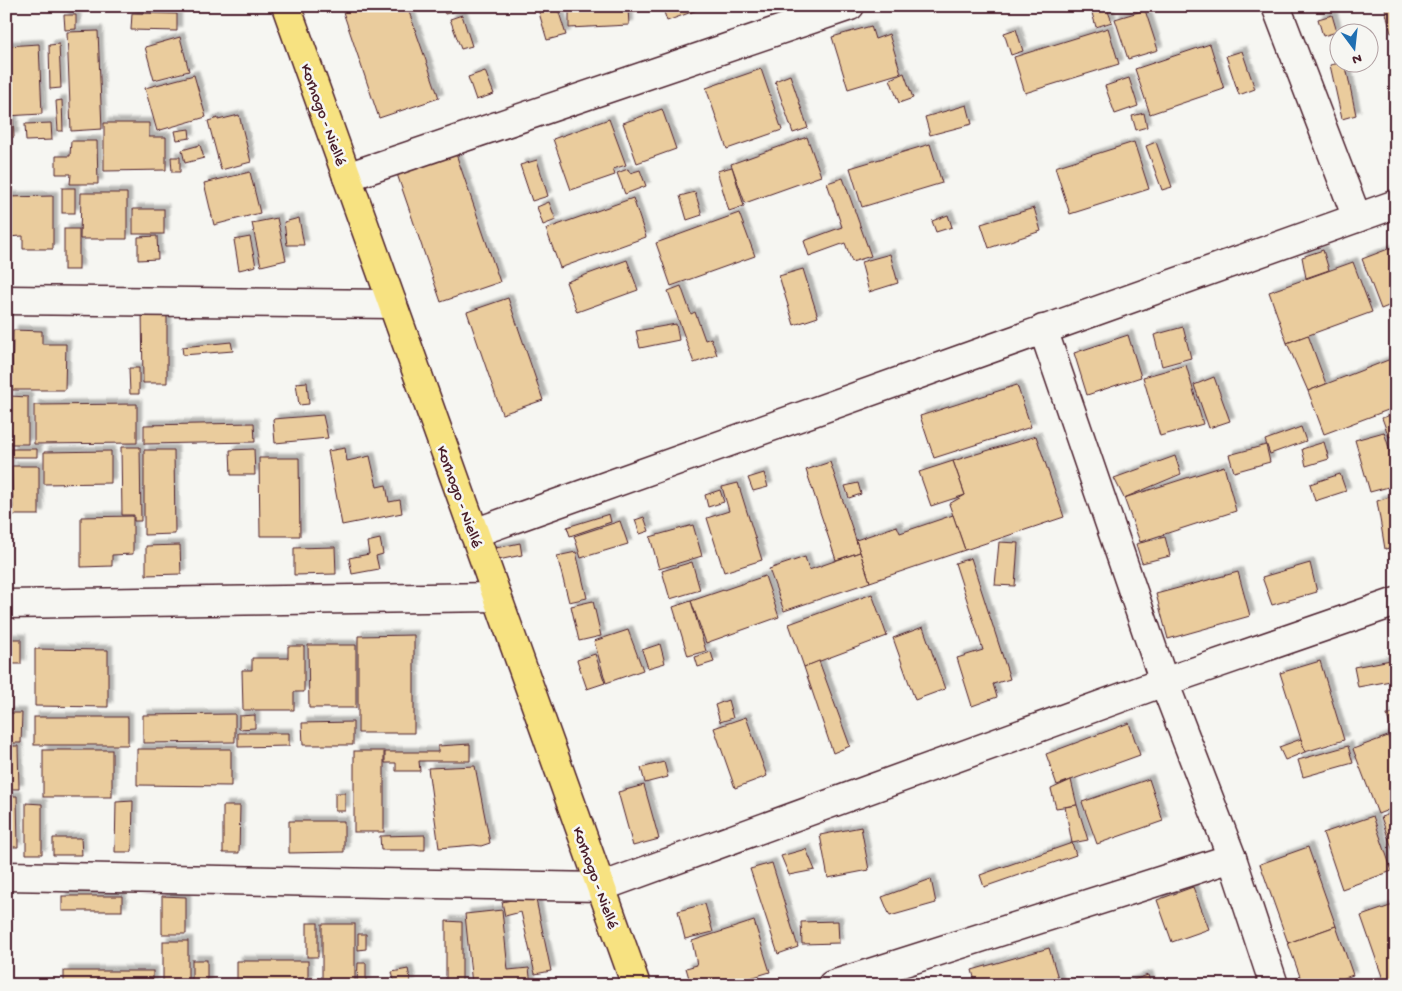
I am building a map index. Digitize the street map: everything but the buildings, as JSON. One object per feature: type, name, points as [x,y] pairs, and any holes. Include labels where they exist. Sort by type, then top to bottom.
[{"type":"main road","name":"Korhogo - Niellé","points":[[286,6],[636,985]]},
{"type":"street","points":[[347,177],[850,6]]},
{"type":"street","points":[[1276,6],[1357,218]]},
{"type":"street","points":[[474,533],[1396,204]]},
{"type":"street","points":[[6,300],[393,304]]},
{"type":"street","points":[[1043,329],[1164,682],[1232,858],[1274,985]]},
{"type":"street","points":[[6,604],[497,597]]},
{"type":"street","points":[[6,876],[601,887],[1164,682],[1396,602]]},
{"type":"street","points":[[832,985],[1232,858]]}]
